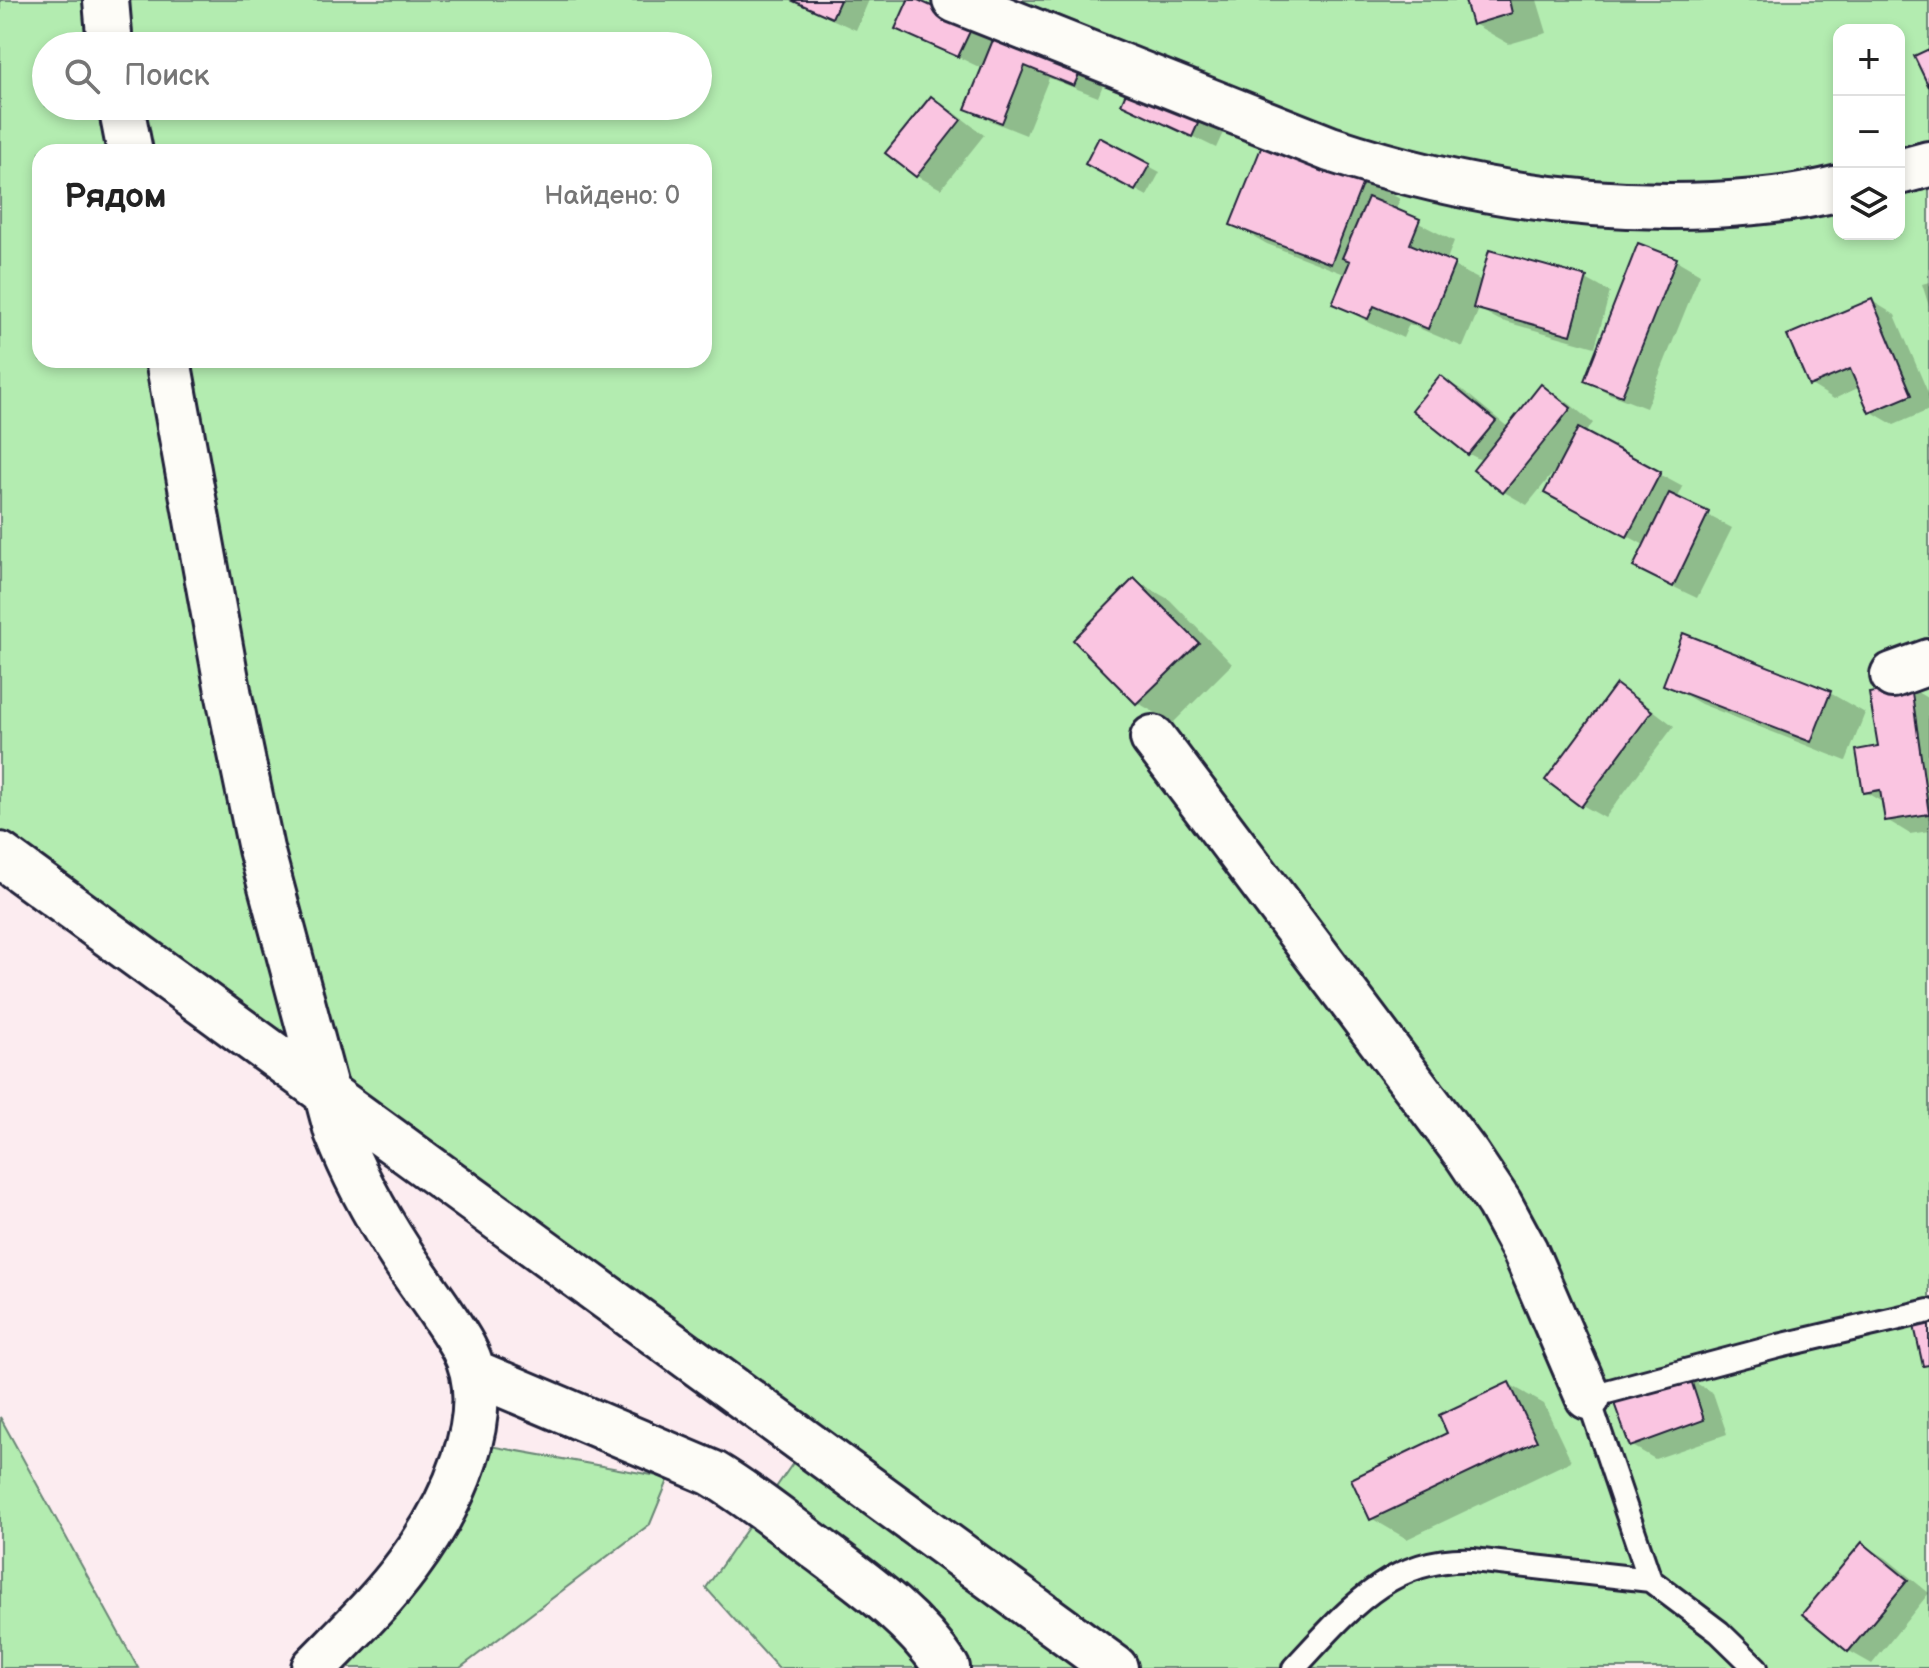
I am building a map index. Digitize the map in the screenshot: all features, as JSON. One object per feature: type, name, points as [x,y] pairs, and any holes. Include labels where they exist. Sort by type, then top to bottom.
[{"type":"street","points":[[106,0],[109,32]]},
{"type":"street","points":[[955,0],[1330,149],[1450,184],[1579,203],[1655,207],[1746,203],[1833,190]]},
{"type":"street","points":[[124,120],[128,144]]},
{"type":"street","points":[[1905,170],[1929,164]]},
{"type":"street","points":[[169,368],[229,696],[261,849],[337,1132],[358,1178],[397,1248],[463,1347],[473,1372],[477,1406],[473,1434],[435,1523],[409,1564],[383,1596],[314,1668]]},
{"type":"street","points":[[1153,738],[1467,1155],[1499,1203],[1525,1251],[1588,1397]]},
{"type":"street","points":[[0,855],[1115,1668]]},
{"type":"street","points":[[473,1372],[712,1473],[744,1493],[877,1593],[913,1625],[947,1668]]},
{"type":"lane","points":[[1650,1580],[1588,1397],[1779,1346],[1929,1311]]},
{"type":"lane","points":[[1294,1668],[1341,1619],[1382,1583],[1422,1564],[1451,1559],[1650,1580],[1719,1632],[1756,1668]]},
{"type":"green space","points":[[0,0],[1929,0],[1929,1668],[778,1668],[706,1588],[793,1463],[0,860]]},
{"type":"green space","points":[[0,1417],[138,1668],[0,1668]]},
{"type":"green space","points":[[462,1441],[669,1478],[650,1524],[460,1668],[315,1668],[403,1559]]},
{"type":"building","points":[[791,0],[840,0],[832,18]]},
{"type":"building","points":[[908,0],[918,0],[973,25],[958,57],[895,29]]},
{"type":"building","points":[[1465,0],[1509,0],[1512,13],[1472,25]]},
{"type":"building","points":[[999,25],[1085,60],[1074,86],[1025,66],[1002,123],[965,109]]},
{"type":"building","points":[[1929,49],[1929,87],[1914,56]]},
{"type":"building","points":[[1131,81],[1205,108],[1192,137],[1121,104]]},
{"type":"building","points":[[931,96],[961,120],[916,177],[885,153]]},
{"type":"building","points":[[1099,137],[1150,164],[1135,191],[1085,164]]},
{"type":"building","points":[[1265,138],[1365,177],[1331,264],[1230,225]]},
{"type":"building","points":[[1368,197],[1420,219],[1410,244],[1455,263],[1428,329],[1374,306],[1368,319],[1332,304],[1350,261],[1342,258]]},
{"type":"building","points":[[1638,243],[1677,258],[1622,396],[1584,381]]},
{"type":"building","points":[[1489,250],[1587,277],[1571,335],[1473,308]]},
{"type":"building","points":[[1872,299],[1912,395],[1869,413],[1850,369],[1809,386],[1787,335]]},
{"type":"building","points":[[1440,375],[1496,421],[1468,455],[1412,410]]},
{"type":"building","points":[[1541,384],[1571,408],[1503,493],[1473,470]]},
{"type":"building","points":[[1578,428],[1661,472],[1627,537],[1544,493]]},
{"type":"building","points":[[1669,493],[1709,512],[1673,587],[1633,567]]},
{"type":"building","points":[[1134,578],[1199,643],[1136,704],[1073,640]]},
{"type":"building","points":[[1683,633],[1831,691],[1811,742],[1663,685]]},
{"type":"building","points":[[1616,684],[1652,711],[1581,807],[1545,780]]},
{"type":"building","points":[[1911,686],[1929,814],[1885,821],[1880,790],[1863,793],[1856,750],[1878,746],[1869,693]]},
{"type":"building","points":[[1929,1317],[1929,1365],[1923,1366],[1913,1321]]},
{"type":"building","points":[[1690,1377],[1704,1420],[1630,1447],[1614,1403]]},
{"type":"building","points":[[1509,1382],[1537,1441],[1370,1520],[1351,1479],[1447,1433],[1439,1415]]},
{"type":"building","points":[[1862,1542],[1908,1580],[1848,1652],[1802,1614]]}]
